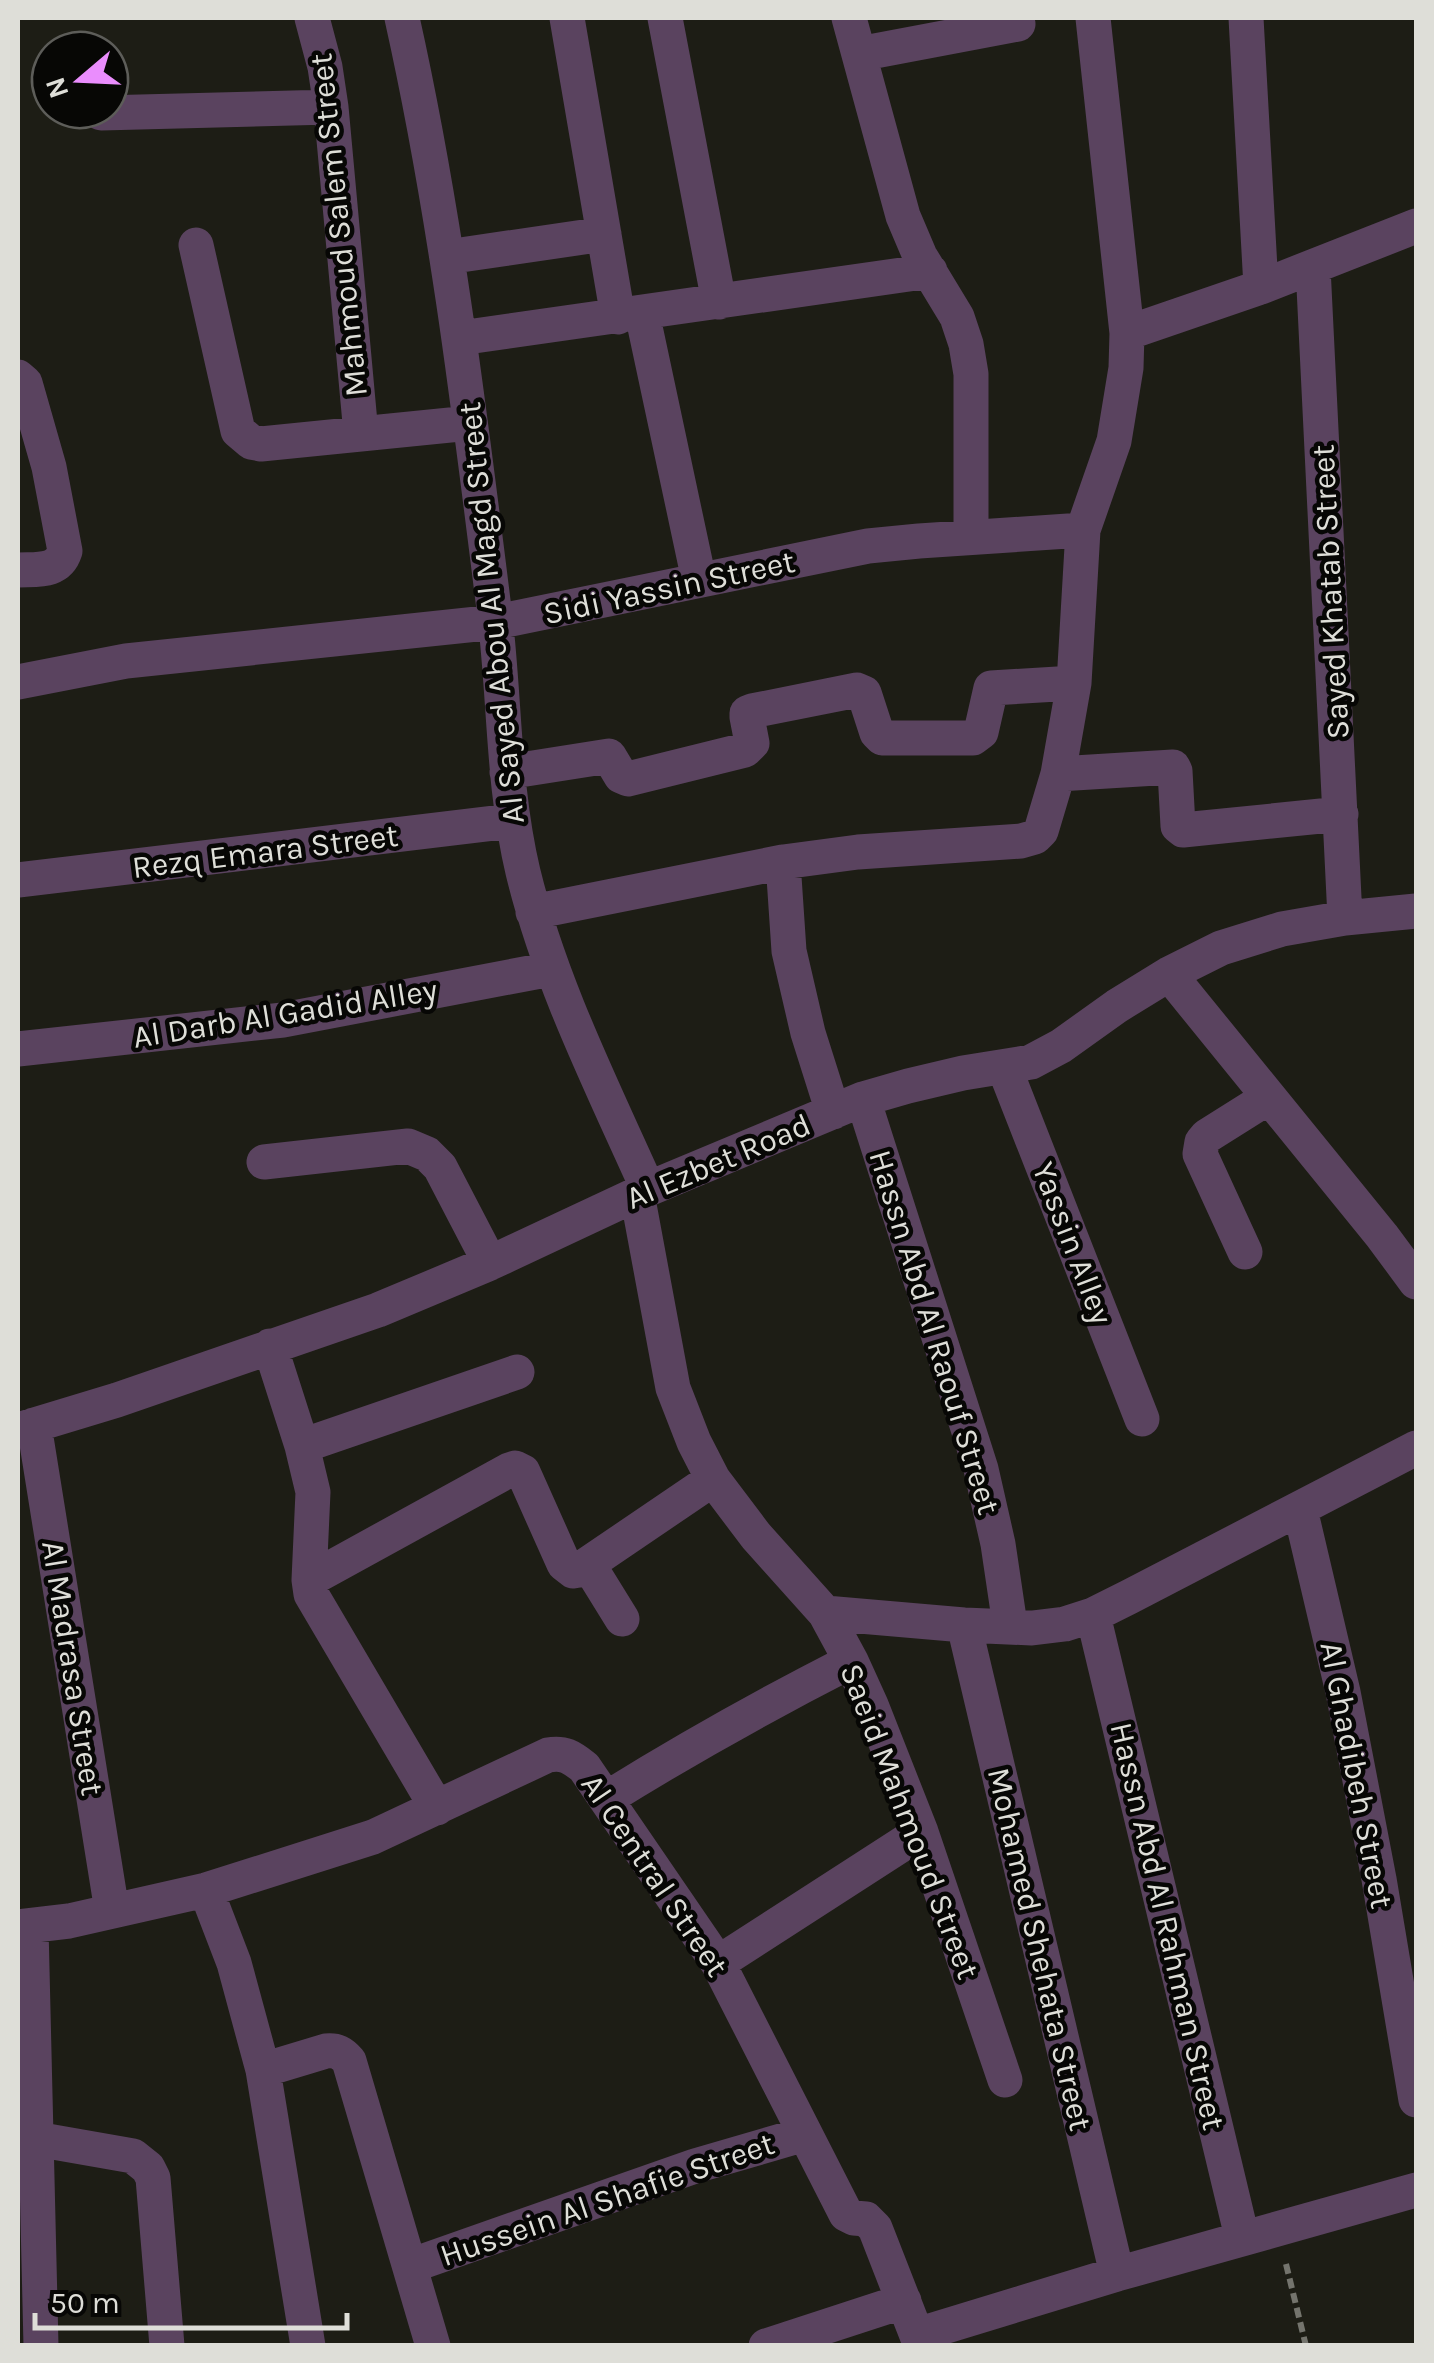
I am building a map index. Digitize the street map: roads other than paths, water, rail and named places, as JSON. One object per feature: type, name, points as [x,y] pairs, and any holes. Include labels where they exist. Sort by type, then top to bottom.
[{"type":"street","name":"Mahmoud Salem Street","points":[[312,18],[326,67],[331,106],[360,434]]},
{"type":"street","name":"Al Sayed Abou Al Magd Street","points":[[402,18],[460,338],[496,622],[512,822],[552,969],[642,1192]]},
{"type":"street","points":[[568,18],[604,234],[630,315],[699,580]]},
{"type":"street","points":[[665,18],[719,302]]},
{"type":"street","points":[[849,18],[903,216],[920,256],[957,316],[966,344],[971,374],[970,537]]},
{"type":"street","points":[[534,912],[782,862],[858,852],[1022,842],[1041,831],[1058,774],[1074,683],[1083,530],[1114,441],[1126,368],[1127,334],[1093,18]]},
{"type":"street","points":[[1246,18],[1261,287]]},
{"type":"street","points":[[859,54],[1018,24]]},
{"type":"street","points":[[130,112],[331,106]]},
{"type":"street","points":[[1127,334],[1416,226]]},
{"type":"street","points":[[447,257],[604,234]]},
{"type":"street","points":[[196,245],[238,431],[251,442],[470,423]]},
{"type":"street","name":"Sayed Khatab Street","points":[[1314,267],[1345,918]]},
{"type":"street","points":[[460,338],[930,272]]},
{"type":"street","points":[[18,377],[25,383],[49,467],[65,551],[62,562],[54,567],[32,569]]},
{"type":"street","name":"Sidi Yassin Street","points":[[18,682],[126,661],[496,622],[868,546],[1083,530]]},
{"type":"street","points":[[507,772],[609,756],[628,779],[746,750],[752,743],[746,717],[752,711],[857,690],[864,693],[882,738],[974,738],[982,732],[991,688],[1074,683]]},
{"type":"street","points":[[1058,774],[1168,766],[1175,771],[1178,826],[1183,830],[1340,814]]},
{"type":"street","name":"Rezq Emara Street","points":[[18,880],[512,822]]},
{"type":"street","name":"Hassn Abd Al Raouf Street","points":[[782,862],[789,951],[808,1033],[848,1106],[981,1469],[998,1544],[1010,1625]]},
{"type":"street","name":"Al Ezbet Road","points":[[26,1427],[117,1400],[378,1310],[642,1192],[848,1106],[926,1082],[1031,1062],[1168,974],[1221,948],[1282,929],[1416,911]]},
{"type":"street","name":"Al Darb Al Gadid Alley","points":[[18,1049],[283,1020],[552,969]]},
{"type":"street","points":[[1168,974],[1416,1282]]},
{"type":"street","name":"Yassin Alley","points":[[1004,1068],[1142,1419]]},
{"type":"street","points":[[1246,1252],[1200,1148],[1207,1136],[1268,1097]]},
{"type":"street","points":[[264,1162],[408,1146],[428,1154],[440,1167],[490,1262]]},
{"type":"street","name":"Saeid Mahmoud Street","points":[[642,1192],[673,1388],[694,1442],[713,1479],[756,1536],[825,1613],[851,1661],[921,1832],[1005,2080]]},
{"type":"street","points":[[270,1346],[313,1492],[308,1580],[318,1608],[437,1808]]},
{"type":"street","points":[[302,1446],[517,1372]]},
{"type":"street","name":"Al Madrasa Street","points":[[26,1427],[112,1911]]},
{"type":"street","points":[[825,1613],[964,1625],[1032,1628],[1066,1624],[1093,1616],[1416,1448]]},
{"type":"street","points":[[308,1580],[515,1468],[523,1472],[567,1568],[572,1571],[713,1479]]},
{"type":"street","name":"Al Ghadibeh Street","points":[[1300,1510],[1344,1692],[1416,2100]]},
{"type":"street","points":[[588,1564],[622,1619]]},
{"type":"street","name":"Hassn Abd Al Rahman Street","points":[[1093,1616],[1242,2237]]},
{"type":"street","name":"Mohamed Shehata Street","points":[[964,1625],[1117,2274]]},
{"type":"street","points":[[606,1799],[686,1749],[851,1661]]},
{"type":"street","name":"Al Central Street","points":[[24,1927],[69,1921],[206,1890],[373,1837],[548,1755],[561,1752],[572,1757],[584,1767],[718,1963],[846,2214],[866,2219],[875,2228],[919,2340]]},
{"type":"street","points":[[718,1963],[921,1832]]},
{"type":"street","points":[[206,1890],[234,1963],[264,2070],[308,2346]]},
{"type":"street","points":[[24,1927],[36,2139],[28,2267],[40,2346]]},
{"type":"street","points":[[264,2070],[334,2050],[348,2061],[433,2346]]},
{"type":"street","name":"Hussein Al Shafie Street","points":[[410,2266],[695,2166],[805,2134]]},
{"type":"street","points":[[36,2139],[133,2156],[148,2168],[153,2178],[168,2346]]},
{"type":"street","points":[[919,2340],[1117,2274],[1416,2190]]},
{"type":"street","points":[[766,2346],[904,2301]]}]
